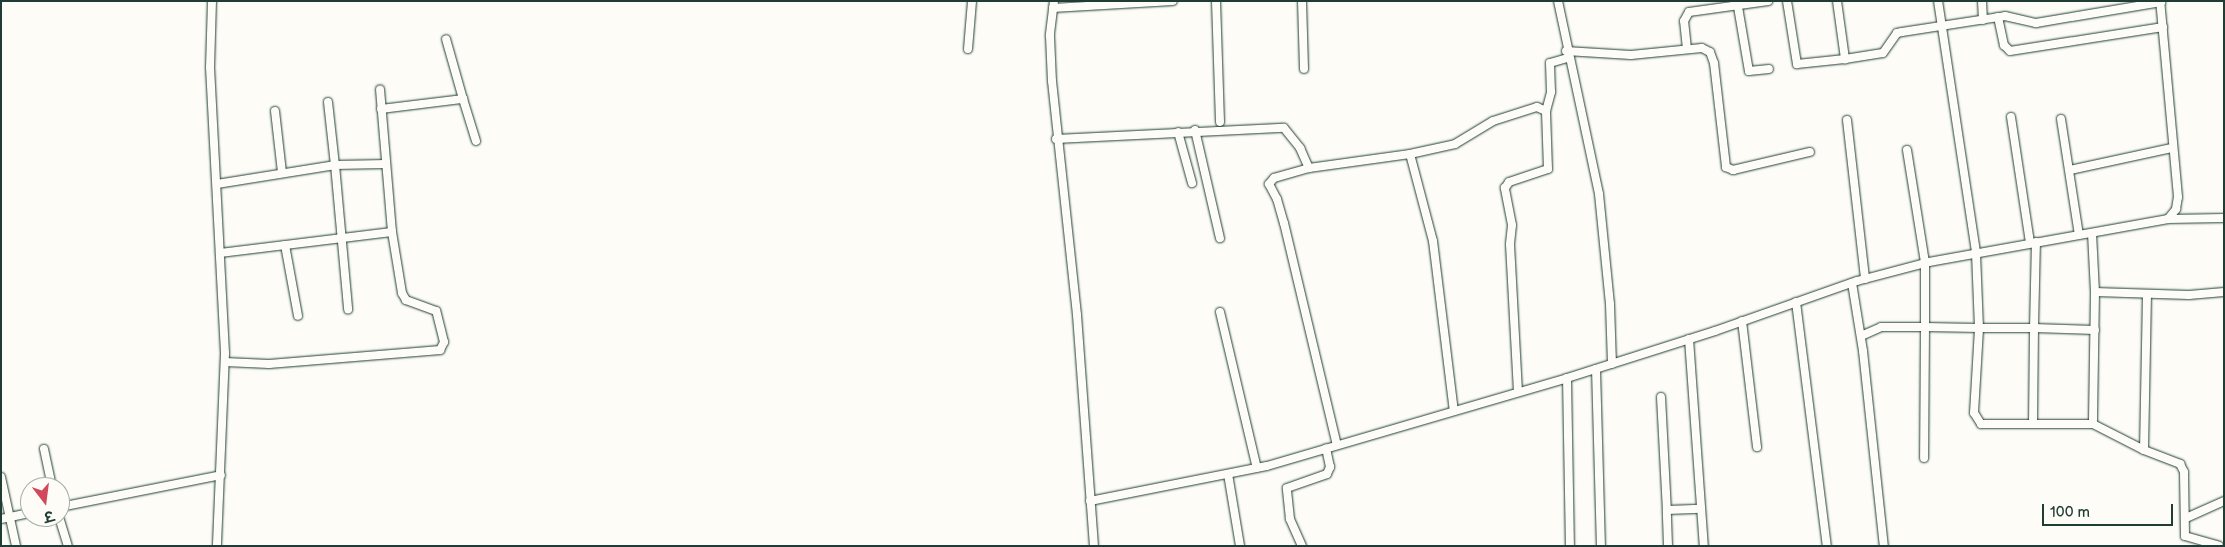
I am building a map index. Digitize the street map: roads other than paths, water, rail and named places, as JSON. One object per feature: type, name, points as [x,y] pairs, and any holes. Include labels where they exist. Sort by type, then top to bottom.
[{"type":"street","points":[[212,1],[210,67],[225,362],[217,546]]},
{"type":"street","points":[[968,49],[972,1]]},
{"type":"street","points":[[1094,546],[1076,306],[1056,139],[1050,36],[1054,5],[1174,1]]},
{"type":"street","points":[[1216,1],[1220,122]]},
{"type":"street","points":[[1302,1],[1304,68]]},
{"type":"street","points":[[1558,1],[1567,54],[1599,194],[1610,304],[1612,364]]},
{"type":"street","points":[[1687,49],[1684,21],[1689,12],[1738,3],[1768,1]]},
{"type":"street","points":[[1787,1],[1796,64],[1883,53],[1897,33],[2005,16],[2036,23],[2160,2],[2178,197],[2176,209],[2168,219]]},
{"type":"street","points":[[1837,1],[1845,59]]},
{"type":"street","points":[[1938,1],[1976,252],[1980,328],[1974,413],[1977,421],[2033,424],[2093,424],[2144,450],[2180,464],[2184,472],[2185,536],[2219,546]]},
{"type":"street","points":[[1982,1],[1983,20]]},
{"type":"street","points":[[1738,3],[1749,70],[1769,69]]},
{"type":"street","points":[[1998,17],[2004,46],[2010,51],[2163,27]]},
{"type":"street","points":[[446,39],[476,141]]},
{"type":"street","points":[[1518,392],[1510,244],[1512,225],[1505,188],[1509,182],[1548,169],[1546,111],[1551,92],[1550,63],[1567,54],[1631,55],[1702,48],[1710,52],[1713,58],[1726,167],[1733,170],[1810,152]]},
{"type":"street","points":[[225,362],[269,364],[440,350],[444,342],[436,311],[406,300],[402,293],[392,232],[380,90]]},
{"type":"street","points":[[381,109],[463,99]]},
{"type":"street","points":[[328,102],[348,309]]},
{"type":"street","points":[[1336,445],[1284,223],[1277,199],[1269,184],[1274,178],[1309,168],[1410,154],[1455,144],[1493,120],[1537,107],[1546,111]]},
{"type":"street","points":[[275,111],[282,172]]},
{"type":"street","points":[[2011,117],[2033,242],[2033,424]]},
{"type":"street","points":[[2061,119],[2079,235]]},
{"type":"street","points":[[1847,120],[1865,279]]},
{"type":"street","points":[[1056,139],[1195,130],[1284,128],[1300,148],[1309,168]]},
{"type":"street","points":[[1195,130],[1220,238]]},
{"type":"street","points":[[1178,132],[1192,182]]},
{"type":"street","points":[[2070,170],[2172,148]]},
{"type":"street","points":[[1907,150],[1924,263],[1924,458]]},
{"type":"street","points":[[1410,154],[1433,241],[1454,411]]},
{"type":"street","points":[[217,184],[334,165],[386,164]]},
{"type":"street","points":[[1090,501],[1257,468],[1612,364],[1689,340],[1852,283],[1924,263],[1976,252],[2168,219],[2224,218]]},
{"type":"street","points":[[220,253],[392,232]]},
{"type":"street","points":[[2092,233],[2095,292],[2093,424]]},
{"type":"street","points":[[285,245],[298,316]]},
{"type":"street","points":[[1852,283],[1861,336],[1884,546]]},
{"type":"street","points":[[2095,292],[2147,294],[2224,292]]},
{"type":"street","points":[[2144,450],[2147,294]]},
{"type":"street","points":[[1796,302],[1827,546]]},
{"type":"street","points":[[1220,312],[1257,468]]},
{"type":"street","points":[[1742,321],[1758,447]]},
{"type":"street","points":[[1861,336],[1881,327],[2094,330]]},
{"type":"street","points":[[1689,340],[1704,546]]},
{"type":"street","points":[[1596,368],[1601,546]]},
{"type":"street","points":[[1566,378],[1570,546]]},
{"type":"street","points":[[1661,398],[1668,546]]},
{"type":"street","points":[[1302,546],[1290,519],[1287,488],[1327,474],[1330,467],[1326,448]]},
{"type":"street","points":[[44,449],[50,477]]},
{"type":"street","points":[[1228,474],[1240,545],[1231,546]]},
{"type":"street","points":[[70,505],[221,475]]},
{"type":"street","points":[[1,477],[5,518],[16,546]]},
{"type":"street","points":[[2186,518],[2224,501]]},
{"type":"street","points":[[1667,510],[1702,509]]},
{"type":"street","points":[[5,518],[20,515]]},
{"type":"street","points":[[62,527],[68,546]]}]
